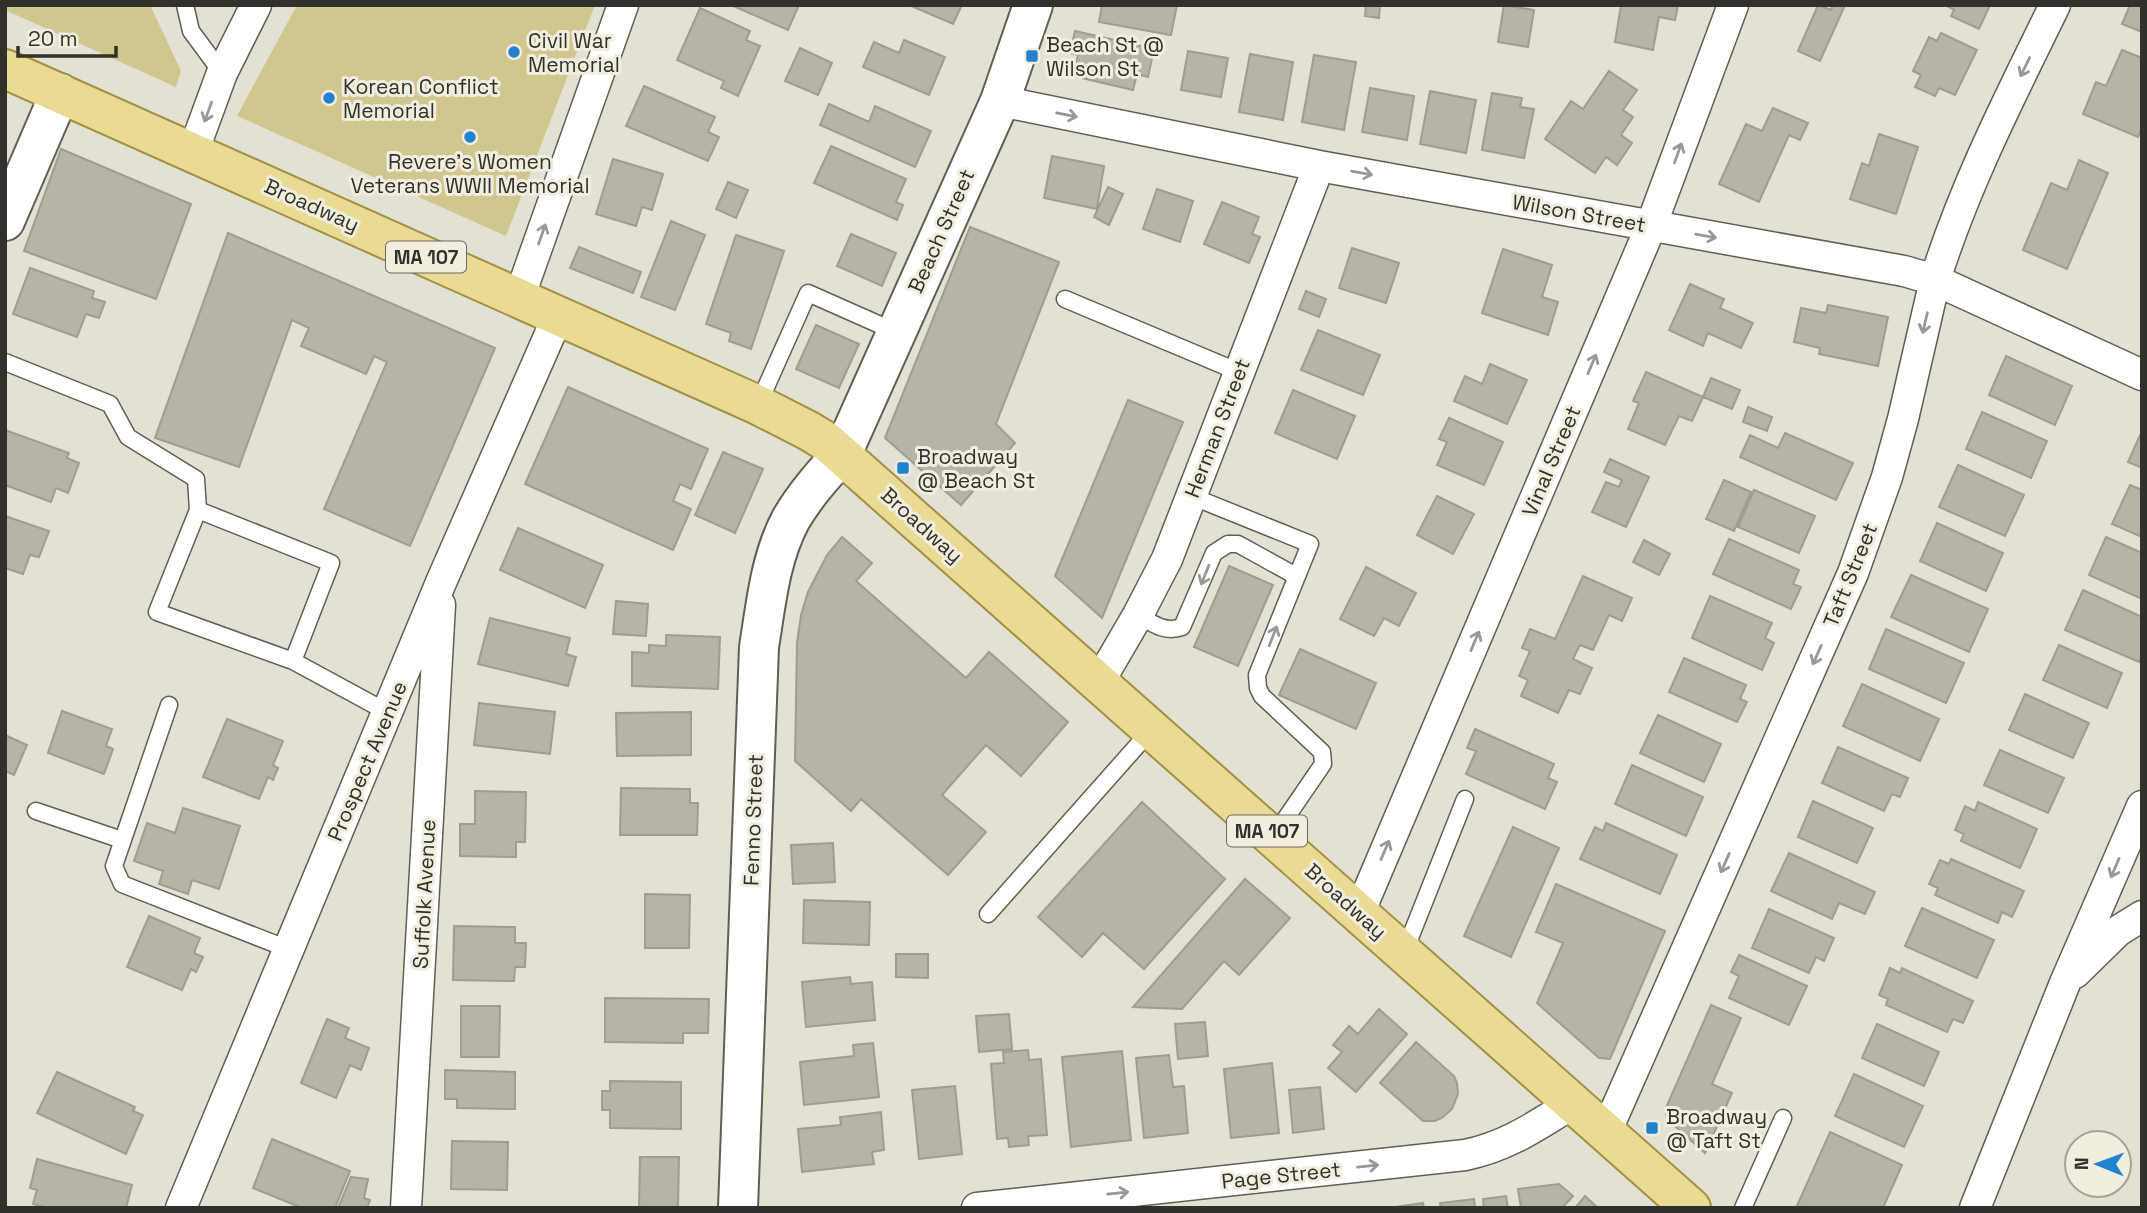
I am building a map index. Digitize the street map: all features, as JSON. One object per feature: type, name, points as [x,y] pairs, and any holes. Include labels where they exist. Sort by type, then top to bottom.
[{"type":"main road","name":"Broadway","points":[[5,69],[758,405],[809,431],[842,454],[1691,1208]]},
{"type":"street","points":[[193,152],[222,73],[256,5]]},
{"type":"street","points":[[519,298],[623,5]]},
{"type":"street","name":"Beach Street","points":[[842,454],[1000,101],[1033,5]]},
{"type":"street","name":"Vinal Street","points":[[1359,913],[1651,226],[1733,5]]},
{"type":"street","name":"Taft Street","points":[[1606,1132],[1853,573],[1887,477],[1935,280],[1969,187],[2055,5]]},
{"type":"street","points":[[5,221],[60,93]]},
{"type":"street","name":"Wilson Street","points":[[1000,101],[1319,166],[1904,271],[1935,280],[2142,376]]},
{"type":"street","name":"Herman Street","points":[[1099,682],[1167,559],[1319,166]]},
{"type":"street","name":"Prospect Avenue","points":[[181,1208],[442,580],[558,316]]},
{"type":"street","name":"Fenno Street","points":[[738,1208],[759,647],[773,567],[790,521],[813,487],[842,454]]},
{"type":"street","name":"Suffolk Avenue","points":[[406,1208],[442,580]]},
{"type":"street","points":[[1975,1208],[2065,983],[2142,806]]},
{"type":"street","points":[[2065,983],[2118,931],[2142,916]]},
{"type":"street","name":"Page Street","points":[[977,1208],[1176,1197],[1477,1153],[1511,1141],[1573,1103]]},
{"type":"lane","points":[[185,5],[191,31],[222,73]]},
{"type":"lane","points":[[758,405],[808,293],[895,332]]},
{"type":"lane","points":[[1065,299],[1239,372]]},
{"type":"lane","points":[[5,362],[110,404],[128,437],[196,480],[198,510],[157,612],[293,661],[387,712]]},
{"type":"lane","points":[[1191,496],[1310,544],[1257,675],[1262,696],[1322,752],[1323,764],[1273,837]]},
{"type":"lane","points":[[198,510],[331,563],[293,661]]},
{"type":"lane","points":[[1138,615],[1172,631],[1182,627],[1214,553],[1228,544],[1238,544],[1296,576]]},
{"type":"lane","points":[[169,705],[114,866],[122,884],[288,949]]},
{"type":"lane","points":[[988,914],[1152,729]]},
{"type":"lane","points":[[1404,953],[1465,799]]},
{"type":"lane","points":[[36,811],[122,840]]},
{"type":"lane","points":[[1743,1208],[1783,1118]]},
{"type":"shaded area","points":[[5,5],[150,5],[181,71],[176,87],[5,10]]},
{"type":"shaded area","points":[[297,5],[595,5],[506,236],[237,116]]},
{"type":"building","points":[[731,5],[799,5],[788,30]]},
{"type":"building","points":[[909,5],[962,5],[953,24]]},
{"type":"building","points":[[1102,5],[1177,5],[1171,35],[1099,22]]},
{"type":"building","points":[[1366,5],[1380,5],[1379,18],[1365,16]]},
{"type":"building","points":[[1504,5],[1534,10],[1528,47],[1498,42]]},
{"type":"building","points":[[1621,5],[1678,5],[1675,20],[1659,17],[1653,50],[1615,42]]},
{"type":"building","points":[[1818,5],[1831,10],[1833,5],[1845,5],[1820,61],[1798,51]]},
{"type":"building","points":[[1945,5],[1990,5],[1979,29],[1951,16],[1954,10]]},
{"type":"building","points":[[2130,5],[2142,5],[2142,32],[2122,24]]},
{"type":"building","points":[[700,8],[750,31],[746,40],[760,46],[738,96],[721,88],[724,81],[677,60]]},
{"type":"building","points":[[1075,31],[1154,49],[1148,77],[1137,74],[1133,90],[1073,76],[1078,55],[1070,53]]},
{"type":"building","points":[[1941,33],[1977,50],[1955,95],[1939,88],[1935,96],[1915,87],[1921,75],[1913,71],[1929,37],[1937,41]]},
{"type":"building","points":[[904,40],[945,57],[929,95],[863,67],[874,42],[899,53]]},
{"type":"building","points":[[800,48],[832,63],[818,95],[785,81]]},
{"type":"building","points":[[2122,50],[2142,58],[2142,127],[2138,137],[2083,114],[2096,82],[2106,86]]},
{"type":"building","points":[[1188,51],[1228,58],[1221,97],[1181,90]]},
{"type":"building","points":[[1250,54],[1293,62],[1283,120],[1239,112]]},
{"type":"building","points":[[1314,55],[1356,62],[1344,130],[1302,122]]},
{"type":"building","points":[[1609,71],[1637,90],[1623,110],[1633,117],[1621,135],[1632,143],[1617,165],[1606,157],[1595,173],[1545,139],[1571,101],[1583,109]]},
{"type":"building","points":[[644,86],[715,117],[708,132],[719,137],[708,161],[626,126]]},
{"type":"building","points":[[1370,88],[1414,96],[1407,140],[1362,132]]},
{"type":"building","points":[[1430,91],[1476,100],[1466,153],[1420,144]]},
{"type":"building","points":[[1492,93],[1522,98],[1520,107],[1534,109],[1524,158],[1482,150]]},
{"type":"building","points":[[829,104],[869,122],[875,106],[931,131],[915,167],[820,125]]},
{"type":"building","points":[[1773,108],[1808,123],[1800,140],[1789,135],[1759,202],[1719,184],[1746,124],[1762,131]]},
{"type":"building","points":[[1879,134],[1918,147],[1896,214],[1850,199],[1862,163],[1869,166]]},
{"type":"building","points":[[831,146],[906,179],[896,202],[903,205],[897,220],[814,183]]},
{"type":"building","points":[[61,149],[191,204],[156,299],[24,251]]},
{"type":"building","points":[[1052,156],[1104,166],[1097,209],[1044,198]]},
{"type":"building","points":[[613,159],[663,174],[652,210],[642,207],[636,226],[596,214]]},
{"type":"building","points":[[2079,160],[2108,173],[2067,269],[2023,250],[2051,183],[2067,190]]},
{"type":"building","points":[[728,182],[748,190],[736,218],[716,209]]},
{"type":"building","points":[[1108,187],[1123,194],[1109,225],[1094,217]]},
{"type":"building","points":[[1157,189],[1193,201],[1180,242],[1143,229]]},
{"type":"building","points":[[1222,202],[1259,217],[1252,234],[1260,237],[1249,263],[1204,244]]},
{"type":"building","points":[[671,221],[705,235],[675,310],[641,297]]},
{"type":"building","points":[[970,227],[1059,262],[996,424],[1015,443],[961,505],[885,438]]},
{"type":"building","points":[[228,233],[495,348],[410,546],[324,509],[387,362],[374,356],[366,374],[301,346],[309,328],[292,320],[239,467],[155,438]]},
{"type":"building","points":[[851,234],[896,253],[882,286],[837,266]]},
{"type":"building","points":[[736,235],[784,251],[751,349],[729,341],[731,333],[706,324]]},
{"type":"building","points":[[579,247],[641,272],[633,293],[570,268]]},
{"type":"building","points":[[1352,248],[1399,263],[1386,303],[1339,288]]},
{"type":"building","points":[[1503,249],[1552,265],[1542,297],[1558,302],[1548,335],[1482,313]]},
{"type":"building","points":[[30,268],[94,291],[92,298],[105,302],[99,318],[86,314],[77,337],[13,314]]},
{"type":"building","points":[[1690,284],[1724,299],[1720,308],[1753,323],[1741,348],[1708,333],[1703,346],[1669,330]]},
{"type":"building","points":[[1306,291],[1326,299],[1319,317],[1299,309]]},
{"type":"building","points":[[1828,305],[1888,317],[1878,366],[1819,354],[1820,348],[1794,342],[1801,308],[1826,313]]},
{"type":"building","points":[[816,325],[859,344],[839,388],[796,369]]},
{"type":"building","points":[[1318,330],[1380,355],[1363,395],[1301,370]]},
{"type":"building","points":[[2006,356],[2072,386],[2055,425],[1989,395]]},
{"type":"building","points":[[1490,364],[1527,380],[1507,424],[1454,401],[1465,376],[1482,384]]},
{"type":"building","points":[[1646,372],[1703,397],[1692,421],[1679,416],[1665,445],[1628,429],[1639,403],[1633,401]]},
{"type":"building","points":[[1711,378],[1740,390],[1732,409],[1703,397]]},
{"type":"building","points":[[568,387],[708,449],[691,489],[680,484],[673,501],[691,509],[673,550],[525,484]]},
{"type":"building","points":[[1293,390],[1355,416],[1337,459],[1275,433]]},
{"type":"building","points":[[1128,400],[1183,422],[1102,618],[1055,576]]},
{"type":"building","points":[[1748,407],[1772,417],[1767,431],[1743,422]]},
{"type":"building","points":[[1982,412],[2047,441],[2031,478],[1966,449]]},
{"type":"building","points":[[1449,418],[1503,442],[1484,485],[1437,465],[1447,442],[1439,439]]},
{"type":"building","points":[[5,430],[69,453],[67,458],[79,463],[68,493],[56,488],[51,502],[5,485]]},
{"type":"building","points":[[1785,433],[1853,463],[1836,500],[1740,457],[1750,435],[1778,448]]},
{"type":"building","points":[[2140,435],[2142,436],[2142,468],[2128,462]]},
{"type":"building","points":[[723,452],[763,469],[735,533],[695,515]]},
{"type":"building","points":[[1610,459],[1649,477],[1626,527],[1592,512],[1606,482],[1619,487],[1622,480],[1604,472]]},
{"type":"building","points":[[1958,465],[2024,495],[2005,536],[1939,507]]},
{"type":"building","points":[[1724,480],[1751,492],[1734,531],[1706,519]]},
{"type":"building","points":[[2130,485],[2142,490],[2142,537],[2112,524]]},
{"type":"building","points":[[1754,490],[1815,516],[1799,553],[1738,527]]},
{"type":"building","points":[[1437,496],[1474,514],[1453,554],[1417,535]]},
{"type":"building","points":[[5,516],[49,531],[39,557],[30,555],[23,574],[5,568]]},
{"type":"building","points":[[1937,523],[2003,553],[1986,591],[1920,561]]},
{"type":"building","points":[[518,528],[603,565],[585,608],[500,570]]},
{"type":"building","points":[[842,537],[872,563],[856,581],[966,678],[989,652],[1068,722],[1021,776],[986,745],[942,795],[986,832],[948,875],[861,799],[851,811],[795,761],[797,643],[801,615],[808,592],[827,555]]},
{"type":"building","points":[[2106,537],[2142,553],[2142,599],[2089,575]]},
{"type":"building","points":[[1729,539],[1799,570],[1793,584],[1801,587],[1791,609],[1713,574]]},
{"type":"building","points":[[1644,540],[1670,554],[1659,575],[1633,562]]},
{"type":"building","points":[[1229,566],[1273,585],[1238,666],[1194,647]]},
{"type":"building","points":[[1366,567],[1416,593],[1399,626],[1384,618],[1374,636],[1340,619]]},
{"type":"building","points":[[1911,575],[1988,609],[1969,652],[1891,617]]},
{"type":"building","points":[[1583,576],[1632,598],[1622,621],[1609,615],[1593,650],[1580,645],[1573,659],[1592,668],[1580,694],[1569,690],[1558,713],[1521,696],[1528,680],[1519,676],[1530,651],[1522,648],[1530,629],[1555,639]]},
{"type":"building","points":[[2083,590],[2142,617],[2142,656],[2139,662],[2065,630]]},
{"type":"building","points":[[1710,596],[1772,623],[1765,638],[1774,643],[1762,670],[1692,638]]},
{"type":"building","points":[[616,601],[648,604],[646,636],[613,634]]},
{"type":"building","points":[[490,618],[570,638],[566,654],[576,657],[568,686],[478,664]]},
{"type":"building","points":[[1886,629],[1964,663],[1946,703],[1869,669]]},
{"type":"building","points":[[666,635],[720,637],[718,689],[632,686],[632,652],[649,653],[649,645],[666,646]]},
{"type":"building","points":[[2059,645],[2122,673],[2107,708],[2043,680]]},
{"type":"building","points":[[1300,649],[1376,683],[1356,729],[1279,695]]},
{"type":"building","points":[[1684,658],[1746,685],[1740,699],[1747,702],[1737,722],[1669,692]]},
{"type":"building","points":[[1862,684],[1939,719],[1920,761],[1843,726]]},
{"type":"building","points":[[2025,694],[2089,723],[2073,758],[2009,730]]},
{"type":"building","points":[[479,703],[555,712],[550,754],[474,745]]},
{"type":"building","points":[[62,711],[112,729],[106,746],[113,749],[104,774],[48,753]]},
{"type":"building","points":[[691,712],[691,755],[617,756],[616,713]]},
{"type":"building","points":[[1658,715],[1721,744],[1704,782],[1640,753]]},
{"type":"building","points":[[227,719],[283,741],[273,765],[278,768],[273,780],[268,777],[259,799],[203,777]]},
{"type":"building","points":[[1475,729],[1554,764],[1548,778],[1557,782],[1545,809],[1466,774],[1476,751],[1467,748]]},
{"type":"building","points":[[5,735],[27,745],[14,775],[5,771]]},
{"type":"building","points":[[1838,747],[1908,778],[1900,797],[1892,794],[1884,811],[1822,783]]},
{"type":"building","points":[[2000,750],[2064,778],[2048,813],[1984,785]]},
{"type":"building","points":[[1632,765],[1703,797],[1686,836],[1615,804]]},
{"type":"building","points":[[621,788],[690,789],[690,803],[698,803],[697,835],[620,835]]},
{"type":"building","points":[[475,791],[526,792],[525,842],[516,842],[516,857],[460,856],[460,824],[475,824]]},
{"type":"building","points":[[1813,801],[1873,828],[1857,863],[1798,837]]},
{"type":"building","points":[[1142,802],[1225,879],[1144,969],[1103,933],[1082,957],[1038,917]]},
{"type":"building","points":[[1978,802],[2037,829],[2020,868],[1961,841],[1964,834],[1955,830],[1965,806],[1975,811]]},
{"type":"building","points":[[183,808],[240,826],[219,889],[192,880],[188,894],[159,884],[163,871],[134,861],[147,823],[175,833]]},
{"type":"building","points":[[1606,823],[1677,855],[1660,894],[1580,859],[1595,827],[1603,831]]},
{"type":"building","points":[[1513,827],[1559,848],[1511,957],[1464,936]]},
{"type":"building","points":[[833,843],[835,882],[793,884],[791,845]]},
{"type":"building","points":[[1789,853],[1875,892],[1865,914],[1839,903],[1832,919],[1771,891]]},
{"type":"building","points":[[1951,859],[2024,891],[2012,917],[2002,912],[1998,923],[1935,895],[1938,888],[1929,884],[1940,860],[1949,864]]},
{"type":"building","points":[[1245,879],[1290,918],[1239,975],[1224,961],[1182,1009],[1133,1007]]},
{"type":"building","points":[[1556,884],[1665,931],[1610,1059],[1599,1058],[1537,1003],[1563,943],[1536,932]]},
{"type":"building","points":[[645,894],[690,895],[689,948],[645,948]]},
{"type":"building","points":[[804,900],[870,902],[869,945],[803,943]]},
{"type":"building","points":[[1922,908],[1994,940],[1977,978],[1905,946]]},
{"type":"building","points":[[1769,909],[1834,938],[1824,961],[1816,957],[1809,973],[1752,948]]},
{"type":"building","points":[[149,916],[200,938],[194,953],[203,957],[196,972],[191,969],[182,990],[127,967]]},
{"type":"building","points":[[454,926],[515,927],[515,943],[526,943],[525,967],[515,967],[514,981],[453,980]]},
{"type":"building","points":[[896,954],[928,954],[928,978],[896,977]]},
{"type":"building","points":[[1739,955],[1807,986],[1789,1025],[1729,998],[1739,976],[1731,972]]},
{"type":"building","points":[[1890,968],[1900,973],[1902,968],[1973,1001],[1963,1023],[1953,1019],[1947,1032],[1886,1005],[1888,999],[1879,995]]},
{"type":"building","points":[[850,977],[851,984],[872,982],[875,1020],[806,1027],[802,982]]},
{"type":"building","points":[[605,998],[709,999],[708,1033],[683,1033],[683,1043],[605,1042]]},
{"type":"building","points":[[1711,1005],[1741,1018],[1712,1084],[1732,1093],[1705,1153],[1668,1120],[1665,1110]]},
{"type":"building","points":[[461,1006],[500,1006],[499,1057],[461,1057]]},
{"type":"building","points":[[1379,1009],[1407,1034],[1356,1092],[1328,1068],[1342,1052],[1333,1045],[1349,1026],[1358,1034]]},
{"type":"building","points":[[1009,1014],[1012,1049],[979,1052],[976,1016]]},
{"type":"building","points":[[327,1019],[349,1028],[345,1038],[369,1048],[361,1070],[350,1065],[336,1098],[301,1083]]},
{"type":"building","points":[[1205,1022],[1208,1056],[1178,1059],[1175,1024]]},
{"type":"building","points":[[1877,1024],[1939,1052],[1924,1086],[1862,1058]]},
{"type":"building","points":[[1416,1042],[1454,1076],[1457,1083],[1458,1094],[1452,1109],[1435,1121],[1423,1121],[1380,1083]]},
{"type":"building","points":[[873,1043],[879,1097],[804,1105],[800,1062],[854,1056],[853,1045]]},
{"type":"building","points":[[1028,1050],[1029,1060],[1041,1059],[1047,1135],[1028,1136],[1029,1145],[1009,1147],[1008,1138],[997,1139],[991,1064],[1004,1063],[1003,1052]]},
{"type":"building","points":[[1122,1051],[1131,1140],[1071,1147],[1062,1057]]},
{"type":"building","points":[[1169,1055],[1173,1087],[1184,1086],[1188,1133],[1144,1138],[1136,1058]]},
{"type":"building","points":[[1272,1063],[1279,1133],[1231,1138],[1224,1069]]},
{"type":"building","points":[[445,1070],[515,1072],[515,1109],[457,1108],[457,1099],[445,1099]]},
{"type":"building","points":[[57,1072],[135,1107],[133,1111],[143,1115],[126,1154],[37,1113]]},
{"type":"building","points":[[1854,1074],[1923,1106],[1904,1147],[1835,1116]]},
{"type":"building","points":[[610,1081],[681,1082],[681,1129],[610,1128],[610,1110],[602,1110],[602,1091],[610,1091]]},
{"type":"building","points":[[955,1086],[962,1154],[919,1159],[912,1090]]},
{"type":"building","points":[[1320,1087],[1324,1129],[1293,1133],[1289,1090]]},
{"type":"building","points":[[881,1112],[884,1150],[872,1152],[874,1164],[802,1172],[798,1129],[841,1125],[840,1117]]},
{"type":"building","points":[[1830,1132],[1902,1165],[1883,1208],[1796,1208]]},
{"type":"building","points":[[272,1139],[350,1171],[335,1208],[302,1208],[253,1188]]},
{"type":"building","points":[[452,1141],[508,1142],[507,1190],[451,1189]]},
{"type":"building","points":[[640,1157],[679,1157],[678,1208],[639,1208]]},
{"type":"building","points":[[37,1159],[132,1185],[126,1208],[48,1208],[33,1204],[37,1190],[30,1188]]},
{"type":"building","points":[[351,1177],[368,1179],[364,1198],[370,1200],[367,1208],[338,1208]]},
{"type":"building","points":[[1559,1184],[1573,1196],[1562,1208],[1521,1208],[1518,1189]]},
{"type":"building","points":[[1506,1196],[1508,1208],[1484,1208],[1483,1199]]},
{"type":"building","points":[[1585,1196],[1598,1208],[1575,1208]]},
{"type":"building","points":[[1474,1199],[1475,1208],[1441,1208],[1440,1203]]},
{"type":"building","points":[[1423,1203],[1424,1208],[1389,1208]]},
{"type":"place","name":"Civil War Memorial","points":[[514,52]]},
{"type":"place","name":"Beach St @ Wilson St","points":[[1032,56]]},
{"type":"place","name":"Korean Conflict Memorial","points":[[329,98]]},
{"type":"place","name":"Revere's Women Veterans WWII Memorial","points":[[470,137]]},
{"type":"place","name":"Broadway @ Beach St","points":[[903,468]]},
{"type":"place","name":"Broadway @ Taft St","points":[[1652,1128]]}]
